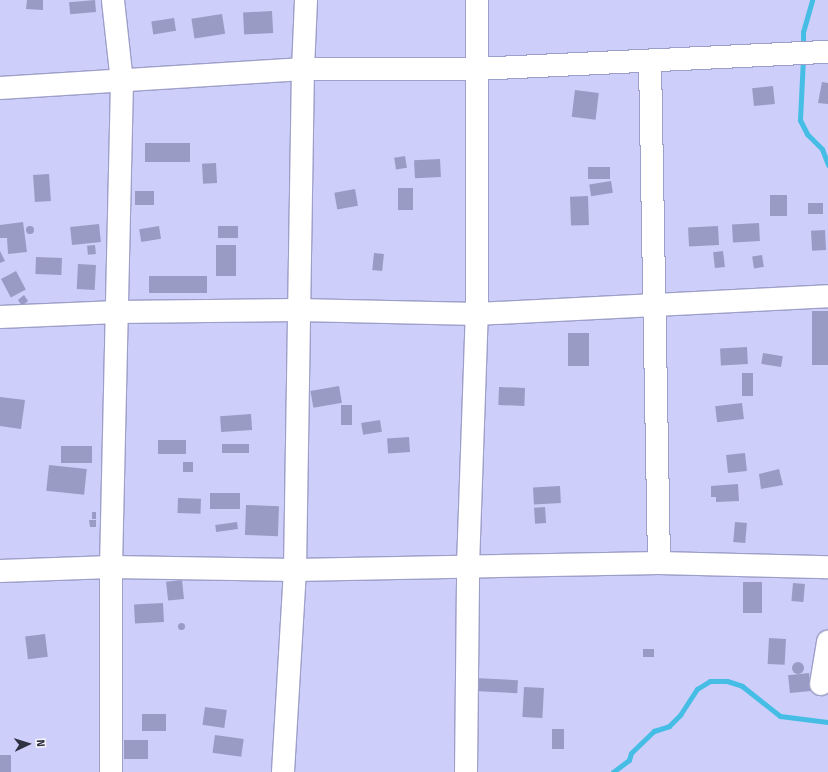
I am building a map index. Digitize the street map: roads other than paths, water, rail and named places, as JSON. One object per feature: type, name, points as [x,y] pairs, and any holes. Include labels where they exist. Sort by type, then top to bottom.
[{"type":"street","points":[[111,772],[111,567],[122,82],[113,0]]},
{"type":"street","points":[[283,772],[295,570],[302,69],[306,0]]},
{"type":"street","points":[[466,772],[468,566],[476,314],[477,0]]},
{"type":"street","points":[[0,88],[122,82],[302,69],[476,69],[809,52]]},
{"type":"street","points":[[650,61],[656,306],[659,563]]},
{"type":"street","points":[[0,317],[117,312],[299,310],[476,314],[656,306],[828,296]]},
{"type":"street","points":[[0,571],[111,567],[295,570],[659,563],[828,567]]},
{"type":"street","points":[[821,684],[828,642]]},
{"type":"waterway","points":[[803,48],[803,32],[812,0]]},
{"type":"waterway","points":[[803,58],[800,120],[807,134],[822,149],[828,165]]},
{"type":"waterway","points":[[613,772],[629,760],[631,753],[654,731],[669,726],[680,715],[697,689],[710,681],[727,681],[742,686],[780,716],[828,722]]}]
